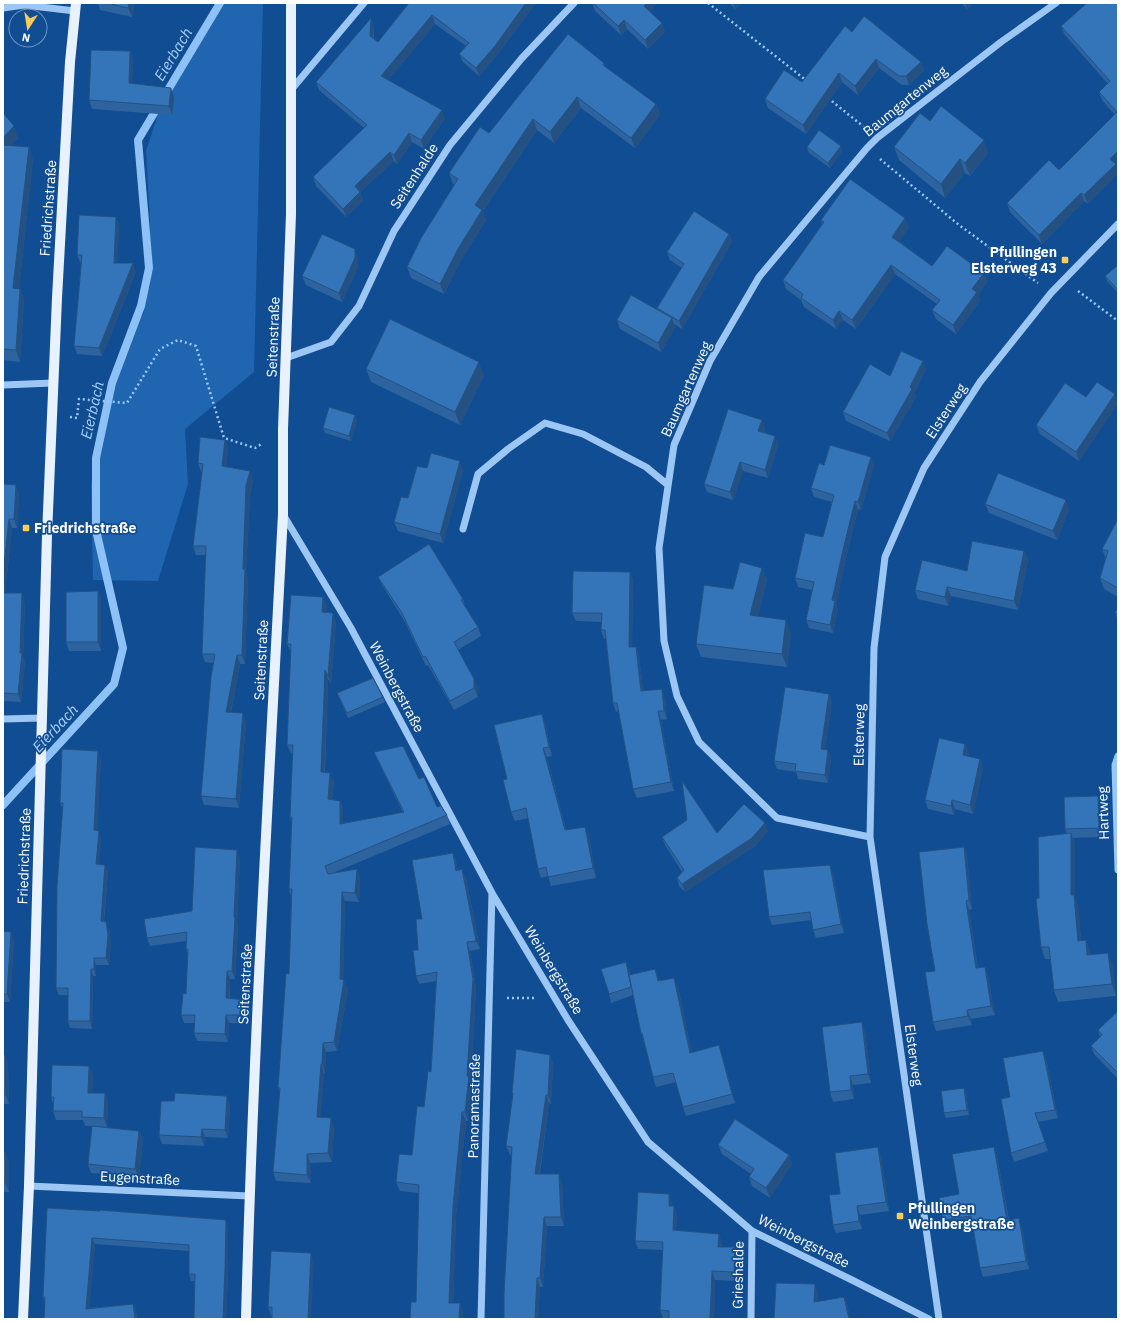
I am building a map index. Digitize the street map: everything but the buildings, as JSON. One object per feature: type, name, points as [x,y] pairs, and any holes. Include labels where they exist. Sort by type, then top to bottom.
[{"type":"main road","name":"Seitenstraße","points":[[246,1319],[249,1196],[283,514],[283,429],[291,214],[291,3]]},
{"type":"main road","name":"Friedrichstraße","points":[[23,1319],[29,1186],[38,832],[56,298],[70,62],[75,7]]},
{"type":"street","points":[[291,90],[364,3]]},
{"type":"street","name":"Seitenhalde","points":[[286,358],[331,342],[359,306],[394,231],[450,145],[522,58],[574,3]]},
{"type":"street","name":"Baumgartenweg","points":[[870,837],[777,818],[699,742],[677,696],[664,641],[659,548],[674,445],[710,360],[758,277],[867,148],[877,138],[1001,42],[1056,3]]},
{"type":"street","points":[[3,8],[24,5],[75,7]]},
{"type":"street","name":"Elsterweg","points":[[939,1319],[870,837],[874,648],[885,557],[924,468],[980,382],[1051,293],[1118,224]]},
{"type":"street","points":[[3,385],[54,383]]},
{"type":"street","points":[[463,529],[478,474],[545,423],[583,434],[646,467],[668,485]]},
{"type":"street","name":"Weinbergstraße","points":[[283,514],[351,628],[492,893],[572,1026],[648,1142],[752,1231],[929,1319]]},
{"type":"street","points":[[3,719],[42,718]]},
{"type":"street","name":"Hartweg","points":[[1118,756],[1115,765],[1118,870]]},
{"type":"street","name":"Panoramastraße","points":[[481,1319],[492,893]]},
{"type":"street","name":"Eugenstraße","points":[[29,1186],[249,1196]]},
{"type":"street","name":"Grieshalde","points":[[751,1319],[752,1231]]},
{"type":"path","points":[[708,3],[811,85]]},
{"type":"path","points":[[823,94],[877,138]]},
{"type":"path","points":[[867,148],[959,225],[1051,293]]},
{"type":"path","points":[[1064,280],[1118,321]]},
{"type":"path","points":[[79,400],[127,403],[160,349],[178,340],[196,346],[224,438],[256,448],[283,429]]},
{"type":"path","points":[[490,999],[555,997]]},
{"type":"shaded area","points":[[223,3],[263,3],[254,372],[185,429],[188,484],[158,581],[93,580],[91,485],[109,382],[144,312],[150,221],[146,151],[165,93]]},
{"type":"waterway","name":"Eierbach","points":[[3,805],[114,684],[123,648],[96,530],[96,458],[112,383],[141,306],[149,268],[138,140],[220,3]]},
{"type":"place","name":"Pfullingen Elsterweg 43","points":[[1065,260]]},
{"type":"place","name":"Friedrichstraße","points":[[26,528]]},
{"type":"place","name":"Pfullingen Weinbergstraße","points":[[900,1216]]}]
